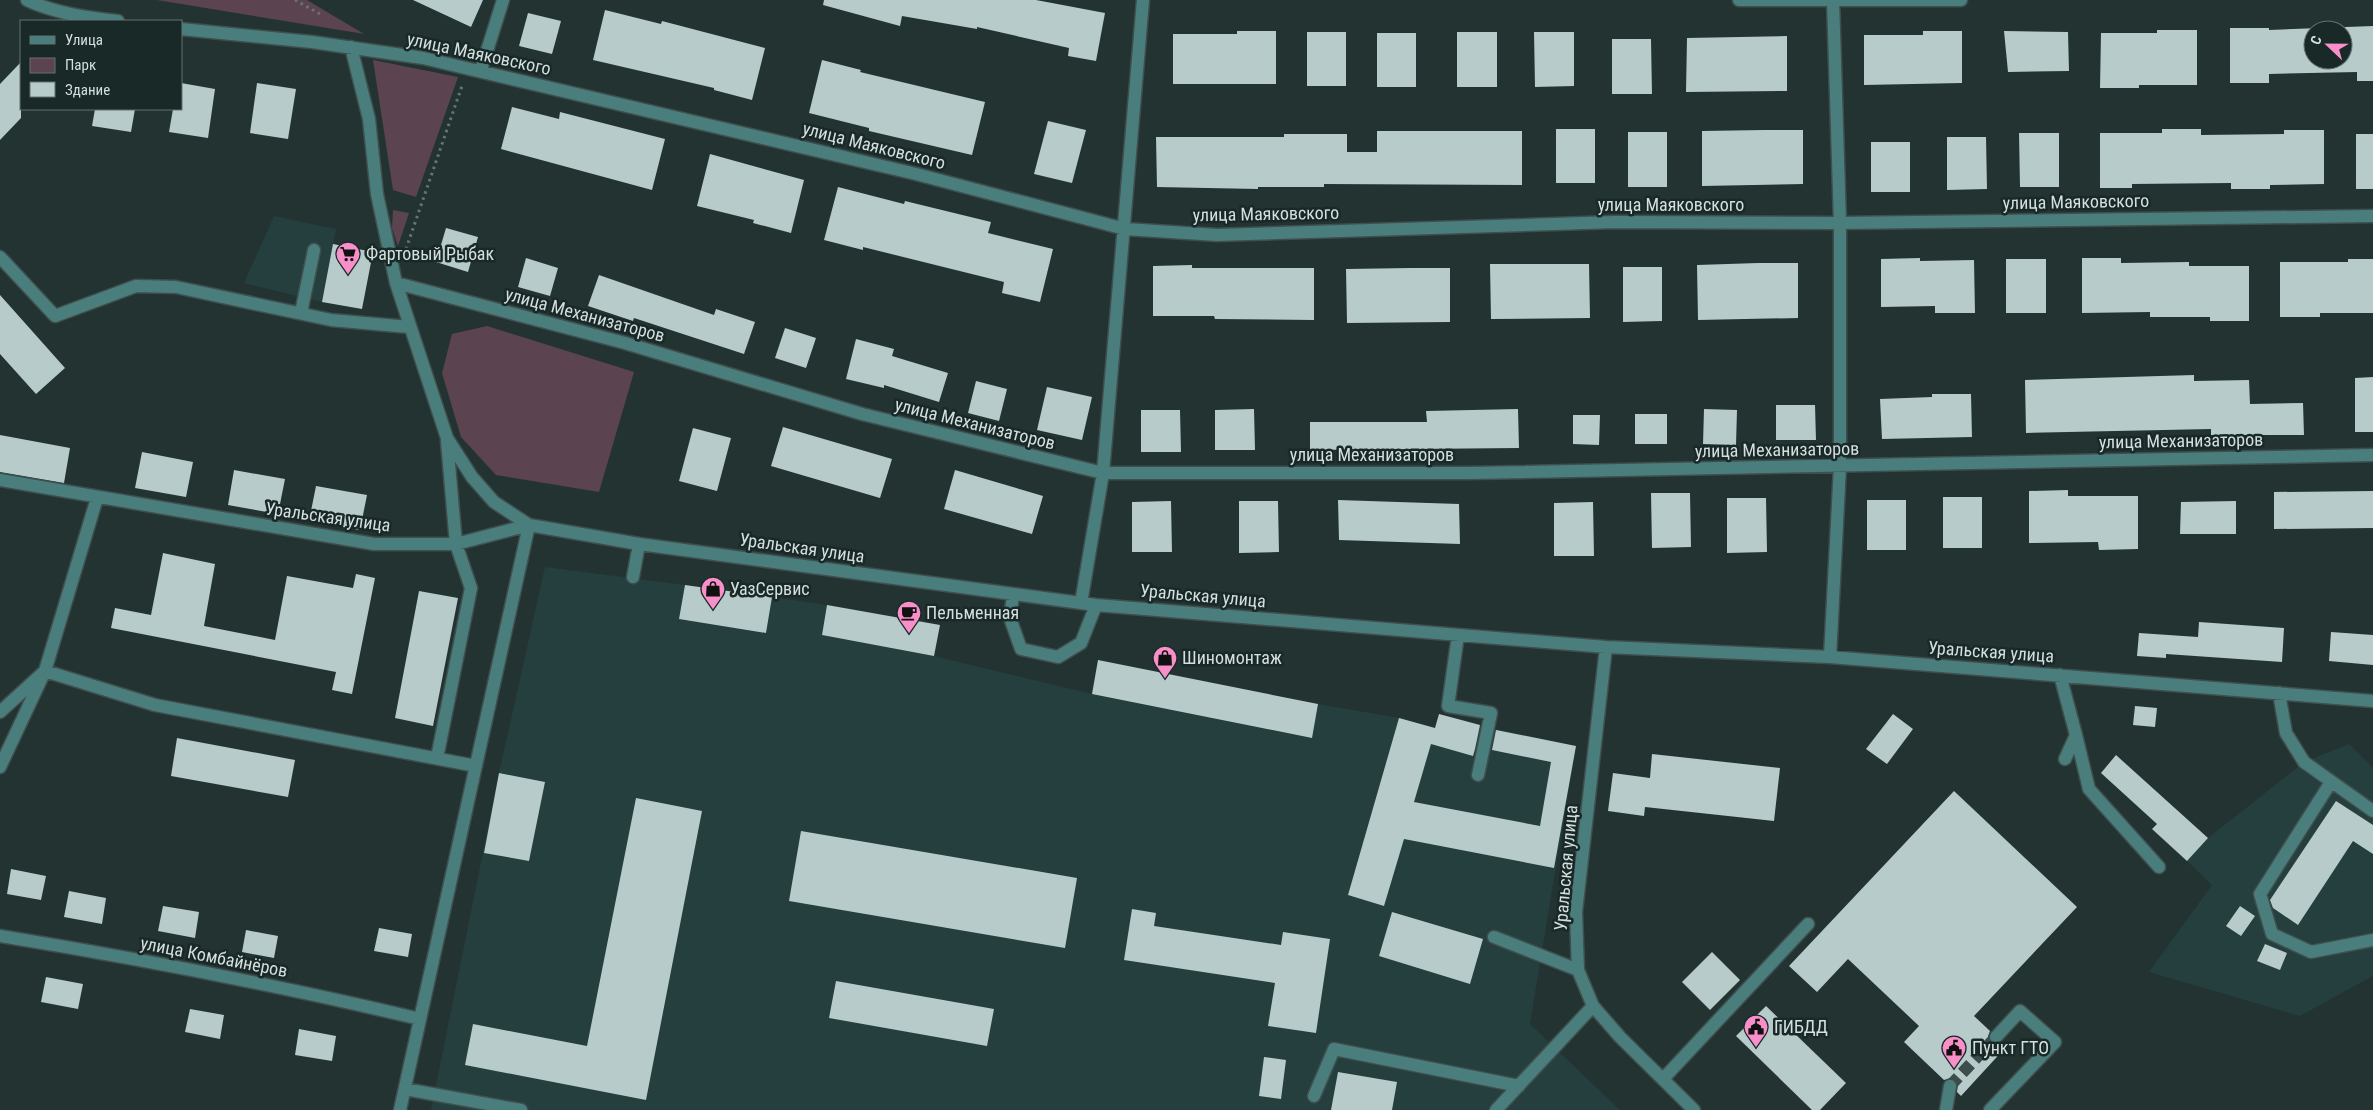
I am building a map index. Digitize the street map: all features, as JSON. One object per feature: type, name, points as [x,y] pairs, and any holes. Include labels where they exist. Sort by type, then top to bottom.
[{"type":"street","points":[[27,0],[89,18],[108,20]]},
{"type":"street","points":[[474,69],[503,0]]},
{"type":"street","points":[[1081,604],[1103,473],[1143,0]]},
{"type":"street","points":[[1738,0],[1961,0]]},
{"type":"street","points":[[1830,657],[1840,466],[1840,223],[1833,1]]},
{"type":"street","name":"улица Маяковского","points":[[182,29],[351,47],[423,58],[916,174],[1125,229],[1217,234],[1615,222],[1840,223],[2373,216]]},
{"type":"street","points":[[351,47],[370,119],[377,194],[396,283],[446,438],[456,544],[470,588],[437,758]]},
{"type":"street","points":[[302,313],[314,250]]},
{"type":"street","points":[[0,256],[55,316],[136,286],[176,287],[331,320],[409,328]]},
{"type":"street","name":"улица Механизаторов","points":[[396,283],[625,343],[862,414],[1103,473],[1470,473],[2373,455]]},
{"type":"street","points":[[400,1110],[529,525],[494,502],[472,477],[446,438]]},
{"type":"street","name":"Уральская улица","points":[[0,480],[374,544],[456,544],[529,525],[639,544],[1081,604],[1606,647],[1830,657],[2060,674],[2373,701]]},
{"type":"street","points":[[0,767],[45,671],[97,498]]},
{"type":"street","points":[[633,577],[639,544]]},
{"type":"street","points":[[1013,595],[1010,618],[1022,650],[1058,657],[1081,643],[1096,605]]},
{"type":"street","points":[[1458,635],[1448,706],[1491,714],[1478,775]]},
{"type":"street","name":"Уральская улица","points":[[1606,647],[1576,912],[1578,970],[1592,1006],[1620,1037],[1694,1110]]},
{"type":"street","points":[[45,671],[155,705],[476,766]]},
{"type":"street","points":[[0,712],[45,671]]},
{"type":"street","points":[[2060,674],[2089,790],[2159,867]]},
{"type":"street","points":[[2279,693],[2286,734],[2304,762],[2373,810]]},
{"type":"street","points":[[2064,759],[2076,735]]},
{"type":"street","points":[[2332,782],[2260,894],[2272,934],[2311,952],[2373,940]]},
{"type":"street","points":[[1663,1079],[1808,924]]},
{"type":"street","name":"улица Комбайнёров","points":[[0,936],[292,989],[420,1019]]},
{"type":"street","points":[[1494,937],[1578,970]]},
{"type":"street","points":[[1496,1110],[1592,1006]]},
{"type":"street","points":[[1990,1110],[2055,1042],[2020,1011],[1996,1037]]},
{"type":"street","points":[[1314,1096],[1334,1049],[1519,1086]]},
{"type":"street","points":[[1946,1110],[1950,1086]]},
{"type":"street","points":[[405,1089],[521,1110]]},
{"type":"path","points":[[295,0],[320,14]]},
{"type":"path","points":[[404,255],[474,69]]},
{"type":"shaded area","points":[[274,216],[336,229],[322,302],[244,283]]},
{"type":"shaded area","points":[[545,567],[685,585],[679,619],[766,633],[772,597],[827,605],[822,635],[934,656],[1092,694],[1311,738],[1318,704],[1399,718],[1435,728],[1439,714],[1482,726],[1576,746],[1530,1024],[1620,1110],[431,1110],[499,773]]},
{"type":"shaded area","points":[[2349,744],[2373,768],[2373,976],[2300,1016],[2149,972],[2212,885],[2187,861],[2208,838],[2304,762]]},
{"type":"green space","points":[[157,0],[307,0],[364,34]]},
{"type":"green space","points":[[373,60],[458,77],[416,197],[393,190]]},
{"type":"green space","points":[[393,210],[409,213],[398,246],[392,228]]},
{"type":"green space","points":[[487,326],[634,372],[599,492],[496,475],[461,437],[442,373],[452,334]]},
{"type":"building","points":[[413,0],[483,0],[471,27]]},
{"type":"building","points":[[824,0],[1036,0],[1105,13],[1096,61],[1068,56],[1069,48],[977,27],[977,29],[902,16],[900,26],[823,5]]},
{"type":"building","points":[[605,10],[661,24],[662,21],[765,48],[752,100],[714,90],[714,88],[593,60]]},
{"type":"building","points":[[528,13],[561,21],[552,54],[519,46]]},
{"type":"building","points":[[2373,26],[2373,81],[2357,81],[2357,72],[2269,74],[2269,83],[2230,83],[2230,28],[2269,28],[2269,30],[2303,29],[2303,70],[2353,70],[2353,27]]},
{"type":"building","points":[[2157,30],[2197,30],[2197,85],[2139,85],[2139,88],[2100,88],[2101,33],[2157,33]]},
{"type":"building","points":[[1237,31],[1276,31],[1276,84],[1173,84],[1173,34],[1237,34]]},
{"type":"building","points":[[1923,31],[1962,31],[1962,83],[1864,85],[1864,35],[1923,35]]},
{"type":"building","points":[[2004,31],[2068,32],[2069,71],[2008,72]]},
{"type":"building","points":[[1307,32],[1346,32],[1346,86],[1307,86]]},
{"type":"building","points":[[1457,32],[1497,32],[1497,87],[1457,87]]},
{"type":"building","points":[[1534,32],[1574,32],[1574,86],[1535,87]]},
{"type":"building","points":[[1377,33],[1416,33],[1416,87],[1377,87]]},
{"type":"building","points":[[1787,36],[1787,91],[1686,92],[1687,38]]},
{"type":"building","points":[[1612,39],[1651,39],[1652,94],[1612,94]]},
{"type":"building","points":[[822,60],[861,70],[860,72],[985,102],[972,155],[869,131],[869,128],[809,113]]},
{"type":"building","points":[[20,63],[21,118],[0,140],[0,84]]},
{"type":"building","points":[[182,83],[215,89],[208,138],[169,132],[173,110],[182,110]]},
{"type":"building","points":[[257,83],[296,89],[288,139],[250,133]]},
{"type":"building","points":[[512,107],[559,119],[560,112],[665,139],[652,190],[501,149]]},
{"type":"building","points":[[95,110],[135,110],[131,132],[92,126]]},
{"type":"building","points":[[1048,121],[1086,130],[1072,183],[1034,174]]},
{"type":"building","points":[[1556,129],[1595,129],[1595,183],[1556,183]]},
{"type":"building","points":[[2162,129],[2201,129],[2201,135],[2284,134],[2284,130],[2324,130],[2324,184],[2270,185],[2270,189],[2231,189],[2231,183],[2132,184],[2132,188],[2100,188],[2100,133],[2162,133]]},
{"type":"building","points":[[1803,130],[1803,184],[1702,186],[1702,131]]},
{"type":"building","points":[[1377,131],[1522,131],[1522,185],[1324,184],[1324,187],[1258,187],[1258,189],[1157,187],[1156,137],[1284,137],[1284,134],[1347,134],[1347,152],[1377,152]]},
{"type":"building","points":[[1628,132],[1667,132],[1667,187],[1628,187]]},
{"type":"building","points":[[2019,133],[2059,133],[2059,187],[2020,187]]},
{"type":"building","points":[[2356,134],[2373,134],[2373,189],[2356,189]]},
{"type":"building","points":[[1947,137],[1986,137],[1987,189],[1947,190]]},
{"type":"building","points":[[1871,142],[1910,142],[1910,192],[1871,192]]},
{"type":"building","points":[[710,154],[804,180],[791,233],[753,223],[754,220],[697,206]]},
{"type":"building","points":[[838,187],[904,204],[905,201],[991,222],[988,233],[1053,249],[1040,302],[1002,293],[1004,282],[863,247],[863,250],[824,240]]},
{"type":"building","points":[[446,228],[478,237],[468,272],[436,262]]},
{"type":"building","name":"Фартовый Рыбак","points":[[333,244],[373,252],[362,309],[322,302]]},
{"type":"building","points":[[526,258],[558,268],[550,296],[518,287]]},
{"type":"building","points":[[1920,258],[1920,261],[1974,260],[1975,313],[1935,313],[1935,306],[1881,307],[1881,259]]},
{"type":"building","points":[[2082,258],[2121,258],[2121,263],[2189,262],[2189,266],[2249,266],[2249,321],[2210,321],[2210,317],[2150,317],[2150,312],[2082,313]]},
{"type":"building","points":[[2006,259],[2046,259],[2046,313],[2006,313]]},
{"type":"building","points":[[2348,259],[2373,259],[2373,313],[2320,313],[2320,317],[2280,317],[2280,262],[2348,262]]},
{"type":"building","points":[[1798,263],[1798,318],[1698,320],[1697,265]]},
{"type":"building","points":[[1490,264],[1589,264],[1590,318],[1491,319]]},
{"type":"building","points":[[1192,265],[1192,268],[1314,268],[1314,320],[1215,319],[1214,316],[1153,316],[1153,266]]},
{"type":"building","points":[[1623,267],[1662,267],[1662,321],[1623,322]]},
{"type":"building","points":[[1450,268],[1450,322],[1347,323],[1346,269]]},
{"type":"building","points":[[599,275],[714,315],[716,309],[755,322],[744,354],[634,318],[633,321],[588,306]]},
{"type":"building","points":[[0,295],[65,368],[36,394],[0,354]]},
{"type":"building","points":[[785,328],[816,338],[806,368],[775,358]]},
{"type":"building","points":[[856,339],[894,349],[892,356],[948,373],[939,402],[884,385],[884,388],[846,379]]},
{"type":"building","points":[[2194,375],[2194,381],[2249,380],[2250,404],[2303,403],[2304,435],[2211,435],[2211,429],[2026,433],[2025,380]]},
{"type":"building","points":[[2373,377],[2373,432],[2355,432],[2355,378]]},
{"type":"building","points":[[976,381],[1007,389],[999,421],[968,413]]},
{"type":"building","points":[[1047,387],[1092,397],[1082,440],[1037,430]]},
{"type":"building","points":[[1932,394],[1971,394],[1972,437],[1882,439],[1880,399],[1932,397]]},
{"type":"building","points":[[1776,405],[1815,405],[1816,440],[1776,440]]},
{"type":"building","points":[[1254,409],[1255,450],[1215,450],[1215,410]]},
{"type":"building","points":[[1518,409],[1519,448],[1310,450],[1310,422],[1427,422],[1426,411]]},
{"type":"building","points":[[1704,409],[1737,410],[1736,445],[1703,444]]},
{"type":"building","points":[[1141,410],[1180,410],[1181,452],[1141,452]]},
{"type":"building","points":[[1635,414],[1667,414],[1667,444],[1635,444]]},
{"type":"building","points":[[1573,415],[1600,415],[1599,445],[1573,444]]},
{"type":"building","points":[[783,427],[892,459],[880,498],[771,466]]},
{"type":"building","points":[[693,428],[731,438],[717,491],[679,481]]},
{"type":"building","points":[[0,435],[70,448],[64,483],[0,472]]},
{"type":"building","points":[[142,452],[193,462],[186,497],[135,488]]},
{"type":"building","points":[[234,470],[285,479],[278,514],[228,505]]},
{"type":"building","points":[[955,470],[1043,496],[1032,534],[944,509]]},
{"type":"building","points":[[316,486],[367,495],[360,530],[309,521]]},
{"type":"building","points":[[2068,490],[2068,496],[2138,496],[2138,549],[2099,550],[2098,542],[2029,543],[2029,491]]},
{"type":"building","points":[[2373,491],[2373,528],[2274,529],[2274,492]]},
{"type":"building","points":[[1651,493],[1690,493],[1691,547],[1652,548]]},
{"type":"building","points":[[1943,497],[1982,497],[1982,548],[1943,548]]},
{"type":"building","points":[[1727,498],[1766,498],[1767,552],[1727,553]]},
{"type":"building","points":[[1338,500],[1459,504],[1460,544],[1339,540]]},
{"type":"building","points":[[1867,500],[1906,500],[1906,550],[1867,550]]},
{"type":"building","points":[[1171,501],[1172,552],[1132,552],[1132,502]]},
{"type":"building","points":[[1239,501],[1278,501],[1279,552],[1239,553]]},
{"type":"building","points":[[2236,501],[2236,534],[2180,534],[2181,502]]},
{"type":"building","points":[[1593,502],[1594,556],[1554,556],[1554,503]]},
{"type":"building","points":[[163,553],[215,564],[204,626],[275,640],[287,576],[353,588],[356,574],[375,578],[352,694],[332,690],[336,672],[111,628],[115,608],[151,615]]},
{"type":"building","points":[[685,585],[772,597],[766,633],[679,619]]},
{"type":"building","points":[[419,591],[458,598],[433,726],[395,718]]},
{"type":"building","points":[[827,605],[940,625],[934,656],[822,635]]},
{"type":"building","points":[[2199,622],[2284,628],[2282,662],[2166,654],[2166,658],[2137,656],[2139,633],[2198,637]]},
{"type":"building","points":[[2331,632],[2373,635],[2373,665],[2329,661]]},
{"type":"building","points":[[1098,660],[1318,704],[1312,738],[1092,694]]},
{"type":"building","points":[[2135,706],[2157,708],[2155,727],[2133,725]]},
{"type":"building","points":[[1439,714],[1480,725],[1475,749],[1473,756],[1431,744],[1414,802],[1540,826],[1551,762],[1492,750],[1496,730],[1576,746],[1554,868],[1404,839],[1384,906],[1348,895],[1399,718],[1435,728]]},
{"type":"building","points":[[1893,714],[1913,729],[1887,764],[1866,749]]},
{"type":"building","points":[[177,738],[295,760],[288,797],[171,776]]},
{"type":"building","points":[[1652,754],[1780,768],[1774,821],[1645,807],[1644,816],[1608,811],[1613,773],[1650,778]]},
{"type":"building","points":[[2116,755],[2208,838],[2187,861],[2152,829],[2157,824],[2101,773]]},
{"type":"building","points":[[499,773],[545,782],[529,861],[484,853]]},
{"type":"building","points":[[1954,791],[2077,907],[1974,1016],[1990,1031],[1988,1036],[1990,1043],[1995,1045],[2002,1043],[2006,1047],[1961,1096],[1957,1092],[1958,1084],[1956,1080],[1951,1078],[1944,1080],[1904,1042],[1919,1026],[1848,959],[1817,992],[1789,966]]},
{"type":"building","points":[[636,798],[702,811],[646,1100],[465,1065],[473,1024],[587,1046]]},
{"type":"building","points":[[2336,801],[2373,825],[2373,854],[2353,841],[2298,925],[2273,908],[2270,900]]},
{"type":"building","points":[[801,831],[1077,878],[1065,948],[789,901]]},
{"type":"building","points":[[11,869],[46,876],[41,900],[7,894]]},
{"type":"building","points":[[69,891],[106,898],[102,924],[64,917]]},
{"type":"building","points":[[163,906],[199,912],[195,938],[158,931]]},
{"type":"building","points":[[2240,906],[2255,916],[2241,936],[2226,926]]},
{"type":"building","points":[[1132,909],[1156,913],[1154,926],[1281,945],[1283,932],[1330,939],[1316,1033],[1268,1026],[1275,983],[1124,960]]},
{"type":"building","points":[[1392,912],[1483,939],[1470,984],[1379,956]]},
{"type":"building","points":[[379,928],[412,934],[408,957],[374,951]]},
{"type":"building","points":[[246,930],[278,936],[274,958],[242,952]]},
{"type":"building","points":[[2265,944],[2287,953],[2280,970],[2257,961]]},
{"type":"building","points":[[1712,952],[1740,980],[1710,1010],[1682,982]]},
{"type":"building","points":[[46,977],[83,984],[78,1009],[41,1002]]},
{"type":"building","points":[[836,981],[994,1009],[987,1046],[829,1018]]},
{"type":"building","points":[[1766,1006],[1846,1083],[1820,1110],[1812,1110],[1736,1036]]},
{"type":"building","points":[[190,1009],[224,1015],[220,1039],[185,1032]]},
{"type":"building","points":[[299,1029],[336,1036],[332,1061],[295,1055]]},
{"type":"building","points":[[1264,1057],[1286,1060],[1281,1099],[1259,1096]]},
{"type":"building","points":[[1338,1072],[1397,1082],[1392,1110],[1331,1110]]},
{"type":"tunnel","points":[[1950,1086],[1996,1037]]},
{"type":"place","name":"Фартовый Рыбак","points":[[348,275]]},
{"type":"place","name":"УазСервис","points":[[713,610]]},
{"type":"place","name":"Пельменная","points":[[909,634]]},
{"type":"place","name":"Шиномонтаж","points":[[1165,679]]},
{"type":"place","name":"ГИБДД","points":[[1756,1048]]},
{"type":"place","name":"Пункт ГТО","points":[[1954,1069]]}]
